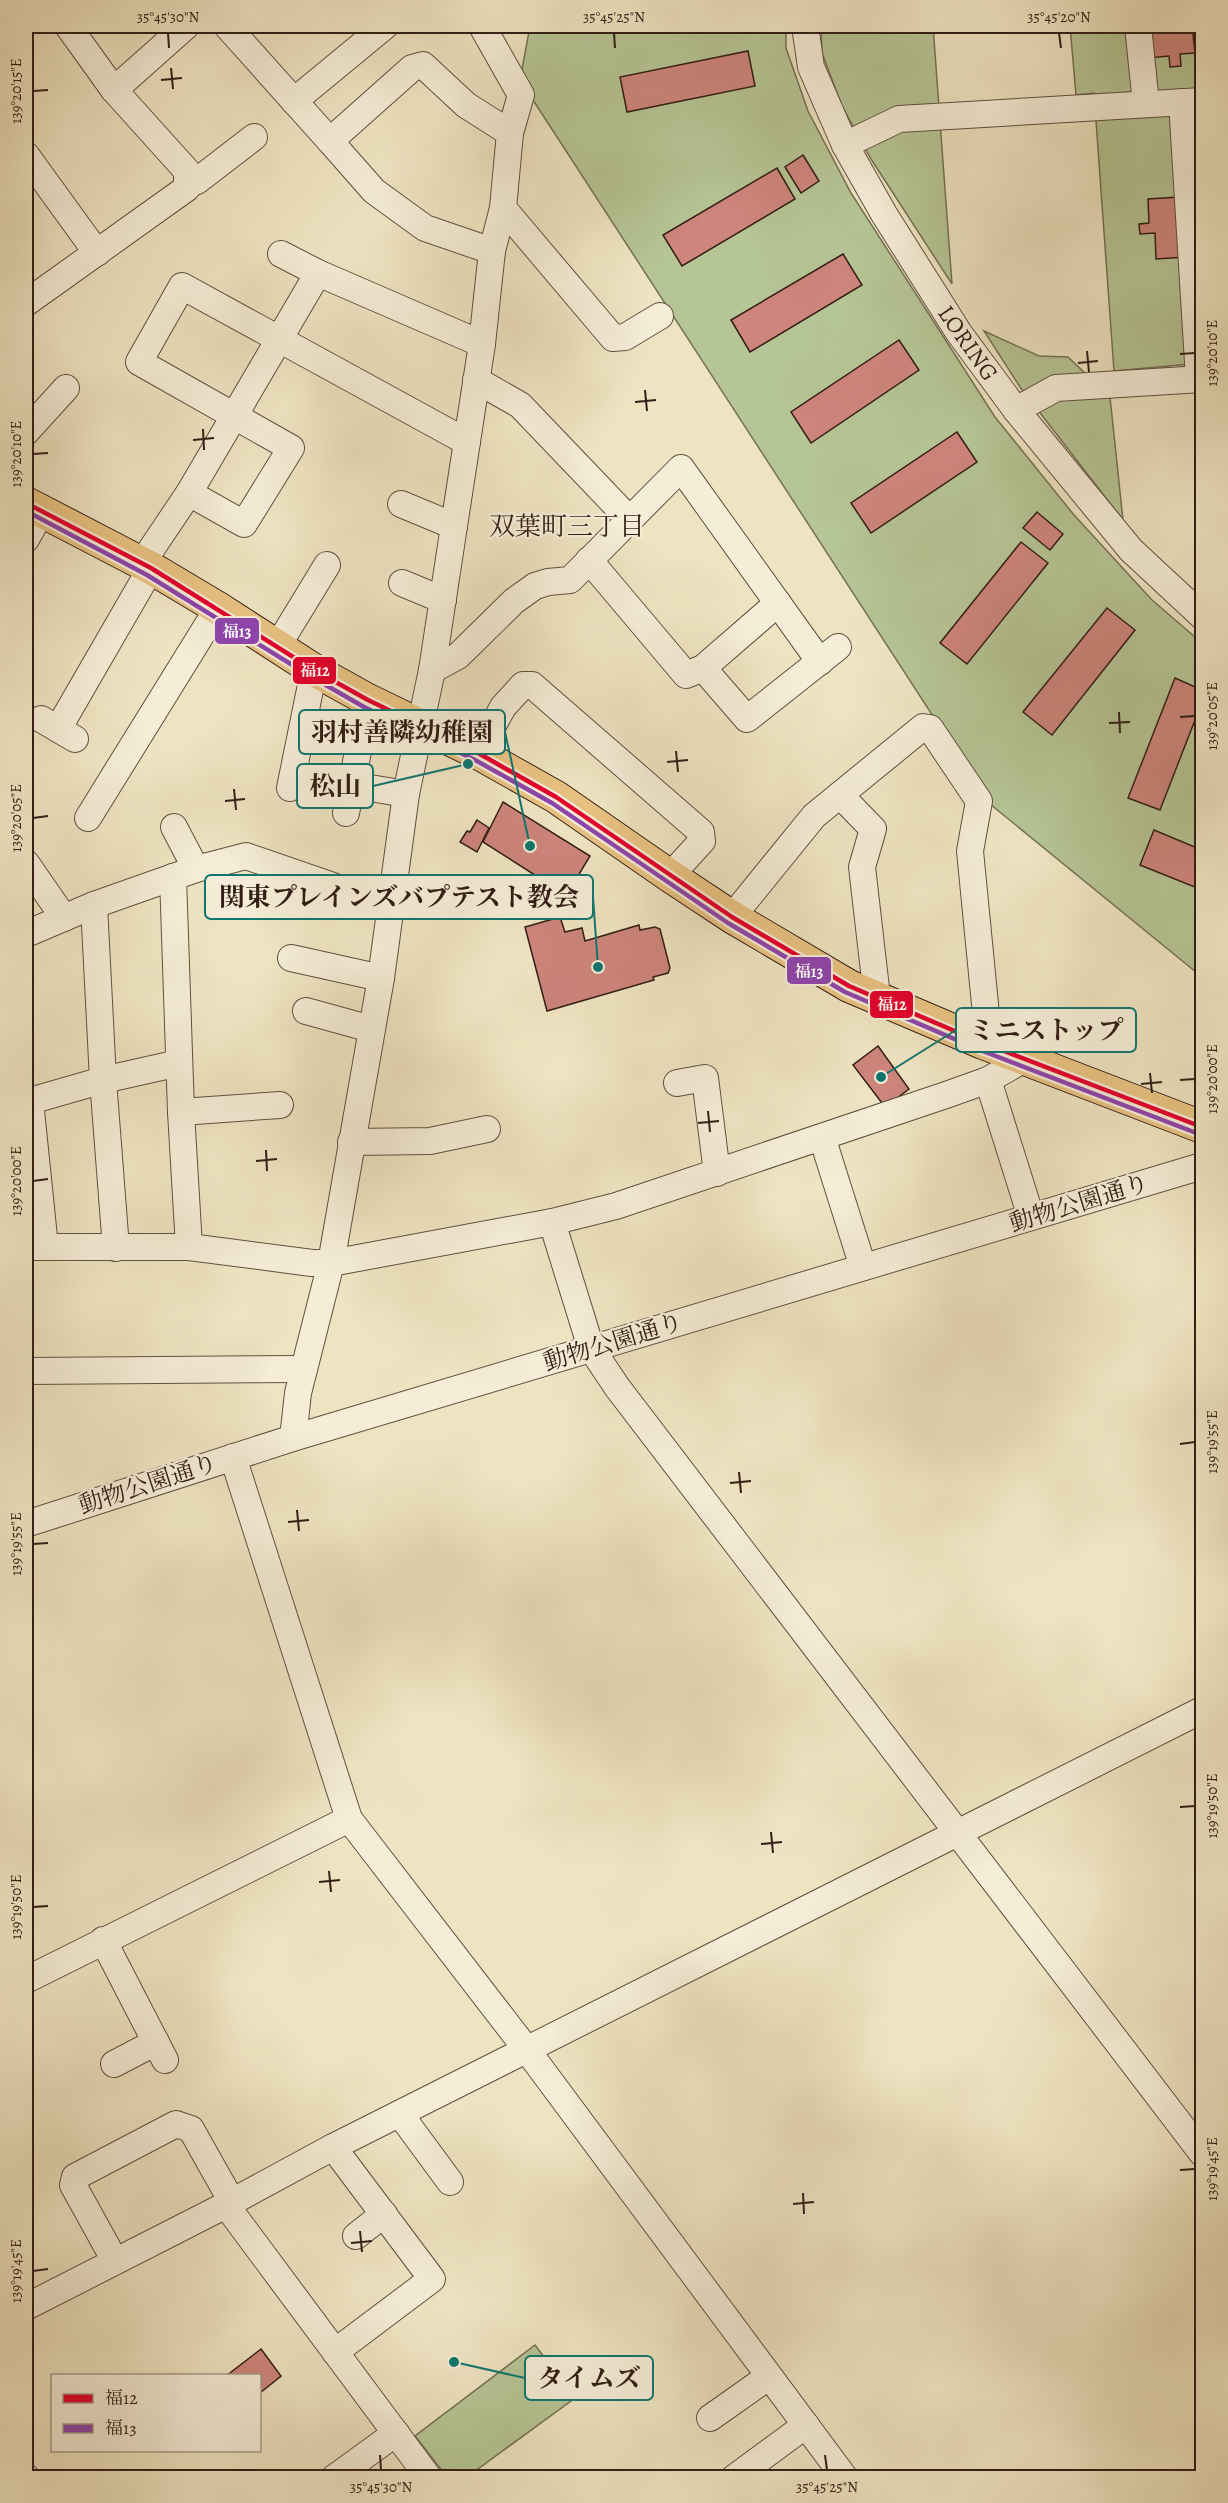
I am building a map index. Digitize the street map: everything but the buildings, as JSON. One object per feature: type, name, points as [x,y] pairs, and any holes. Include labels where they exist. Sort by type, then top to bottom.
[{"type":"main road","points":[[34,507],[146,566],[218,608],[314,670],[421,727],[478,753],[556,797],[732,917],[849,986],[986,1044],[1203,1127]]},
{"type":"street","points":[[26,303],[187,188],[188,171],[114,90],[68,26]]},
{"type":"street","points":[[114,90],[186,26]]},
{"type":"street","points":[[227,26],[374,191],[425,228],[492,251]]},
{"type":"street","points":[[294,100],[385,26]]},
{"type":"street","points":[[292,1438],[298,1393],[330,1263],[381,978],[406,794],[432,670],[443,600],[482,344],[492,251],[503,208],[510,133],[521,95],[482,26]]},
{"type":"street","name":"LORING","points":[[805,26],[811,67],[845,145],[884,214],[959,333],[1016,410],[1131,550],[1203,616]]},
{"type":"street","points":[[1138,26],[1146,104]]},
{"type":"street","points":[[330,141],[412,68],[423,65],[466,105],[510,133]]},
{"type":"street","points":[[845,145],[899,119],[1192,102],[1201,379],[1056,387],[1016,410]]},
{"type":"street","points":[[187,184],[197,181],[254,136]]},
{"type":"street","points":[[26,158],[97,253]]},
{"type":"street","points":[[503,208],[613,338],[625,337],[660,316]]},
{"type":"street","points":[[281,254],[318,273],[482,344]]},
{"type":"street","points":[[58,729],[146,566],[318,273]]},
{"type":"street","points":[[189,493],[244,524],[291,448],[139,362],[182,286],[467,442]]},
{"type":"street","points":[[476,380],[520,405],[629,519]]},
{"type":"street","points":[[26,432],[66,388]]},
{"type":"street","points":[[432,670],[458,656],[514,601],[535,586],[570,580],[681,468],[778,603],[829,654],[747,719],[703,668]]},
{"type":"street","points":[[401,504],[454,526]]},
{"type":"street","points":[[26,539],[34,507]]},
{"type":"street","points":[[589,560],[686,675],[703,668],[778,603]]},
{"type":"street","points":[[277,647],[327,565]]},
{"type":"street","points":[[402,583],[443,600]]},
{"type":"street","points":[[87,818],[218,608]]},
{"type":"street","points":[[290,788],[314,670]]},
{"type":"street","points":[[478,753],[503,707],[524,685],[531,685],[701,832],[702,841],[670,876]]},
{"type":"street","points":[[346,813],[368,700]]},
{"type":"street","points":[[732,917],[814,816],[923,727],[930,728],[979,801],[970,851],[986,1044],[982,1082],[1031,1217]]},
{"type":"street","points":[[352,785],[406,794]]},
{"type":"street","points":[[840,795],[873,829],[862,867],[877,998]]},
{"type":"street","points":[[174,827],[185,873],[180,1063],[189,1247]]},
{"type":"street","points":[[26,934],[94,905],[185,873],[246,856],[391,906]]},
{"type":"street","points":[[26,863],[64,918]]},
{"type":"street","points":[[94,905],[103,1080],[116,1248]]},
{"type":"street","points":[[291,958],[381,978]]},
{"type":"street","points":[[306,1011],[371,1029]]},
{"type":"street","points":[[180,1063],[103,1080],[30,1101],[35,1247],[189,1247],[312,1263],[330,1263],[552,1222],[616,1206],[982,1082],[1026,1058]]},
{"type":"street","points":[[677,1083],[705,1078],[717,1173]]},
{"type":"street","points":[[181,1112],[280,1105]]},
{"type":"street","points":[[351,1142],[430,1141],[487,1129]]},
{"type":"street","points":[[822,1137],[863,1267]]},
{"type":"street","name":"動物公園通り","points":[[26,1524],[292,1438],[1203,1166]]},
{"type":"street","points":[[552,1222],[591,1348],[617,1387],[1203,2153]]},
{"type":"street","points":[[26,1371],[304,1369]]},
{"type":"street","points":[[233,1457],[349,1819],[527,2050],[845,2478]]},
{"type":"street","points":[[26,2307],[229,2204],[333,2147],[1203,1710]]},
{"type":"street","points":[[26,1980],[349,1819]]},
{"type":"street","points":[[104,1940],[161,2051],[114,2064]]},
{"type":"street","points":[[400,2114],[450,2182]]},
{"type":"street","points":[[115,2261],[73,2185],[75,2177],[176,2124],[191,2129],[229,2204],[429,2478]]},
{"type":"street","points":[[333,2147],[432,2278],[335,2352]]},
{"type":"street","points":[[356,2236],[384,2214]]},
{"type":"street","points":[[710,2418],[768,2377]]},
{"type":"street","points":[[734,2478],[806,2425]]},
{"type":"street","points":[[334,2478],[396,2433]]},
{"type":"green space","points":[[530,26],[786,26],[786,48],[808,111],[851,193],[995,417],[1074,515],[1152,600],[1202,643],[1202,977],[990,804],[520,80]]},
{"type":"green space","points":[[821,26],[933,26],[952,284],[871,159],[842,106],[822,53]]},
{"type":"green space","points":[[1070,26],[1202,26],[1202,363],[1114,371],[1094,93],[1076,95]]},
{"type":"green space","points":[[984,331],[1039,356],[1068,357],[1110,397],[1123,520],[1020,387]]},
{"type":"green space","points":[[535,2345],[575,2398],[467,2477],[447,2477],[415,2436]]},
{"type":"transit line","name":"福12","points":[[26,503],[151,568],[314,670],[368,700],[478,753],[556,797],[732,917],[849,986],[983,1043],[1202,1127]]},
{"type":"transit line","name":"福13","points":[[26,511],[147,575],[364,707],[475,760],[552,803],[728,923],[845,992],[980,1050],[1199,1134]]},
{"type":"place","name":"松山","points":[[468,764]]},
{"type":"place","name":"羽村善隣幼稚園","points":[[530,846]]},
{"type":"place","name":"関東プレインズバプテスト教会","points":[[598,967]]},
{"type":"place","name":"ミニストップ","points":[[881,1077]]},
{"type":"place","name":"タイムズ","points":[[454,2362]]},
{"type":"district","name":"双葉町三丁目","points":[[567,526]]}]
